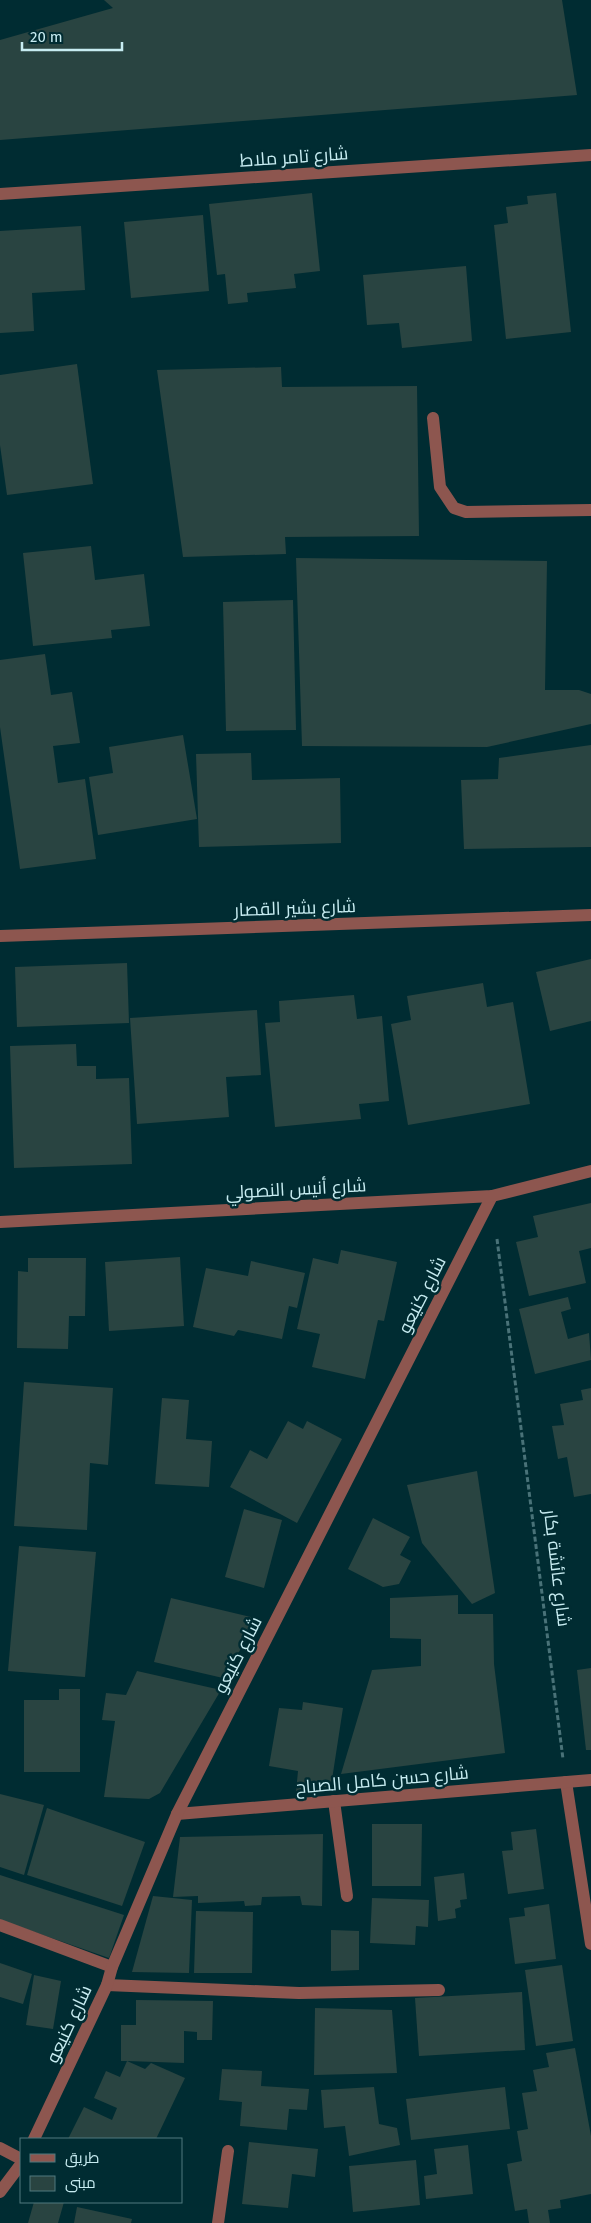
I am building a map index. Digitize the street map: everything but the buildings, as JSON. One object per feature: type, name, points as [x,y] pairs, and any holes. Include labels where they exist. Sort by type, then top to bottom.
[{"type":"street","name":"شارع تامر ملاط","points":[[0,194],[591,155]]},
{"type":"street","points":[[433,418],[440,487],[454,508],[466,512],[591,510]]},
{"type":"street","name":"شارع بشير القصار","points":[[0,936],[591,915]]},
{"type":"street","name":"شارع أنيس النصولي","points":[[0,1222],[492,1196],[591,1171]]},
{"type":"street","name":"شارع كنيعو","points":[[34,2138],[107,1985],[112,1967],[177,1814],[492,1196]]},
{"type":"street","name":"شارع حسن كامل الصباح","points":[[177,1814],[591,1780]]},
{"type":"street","points":[[566,1782],[591,1944]]},
{"type":"street","points":[[334,1801],[347,1896]]},
{"type":"street","points":[[0,1925],[112,1967]]},
{"type":"street","points":[[107,1985],[299,1992],[439,1990]]},
{"type":"street","points":[[0,2148],[20,2158]]},
{"type":"street","points":[[218,2223],[228,2151]]},
{"type":"street","points":[[0,2192],[20,2165]]},
{"type":"path","name":"شارع عائشة بكار","points":[[497,1235],[566,1782]]}]
